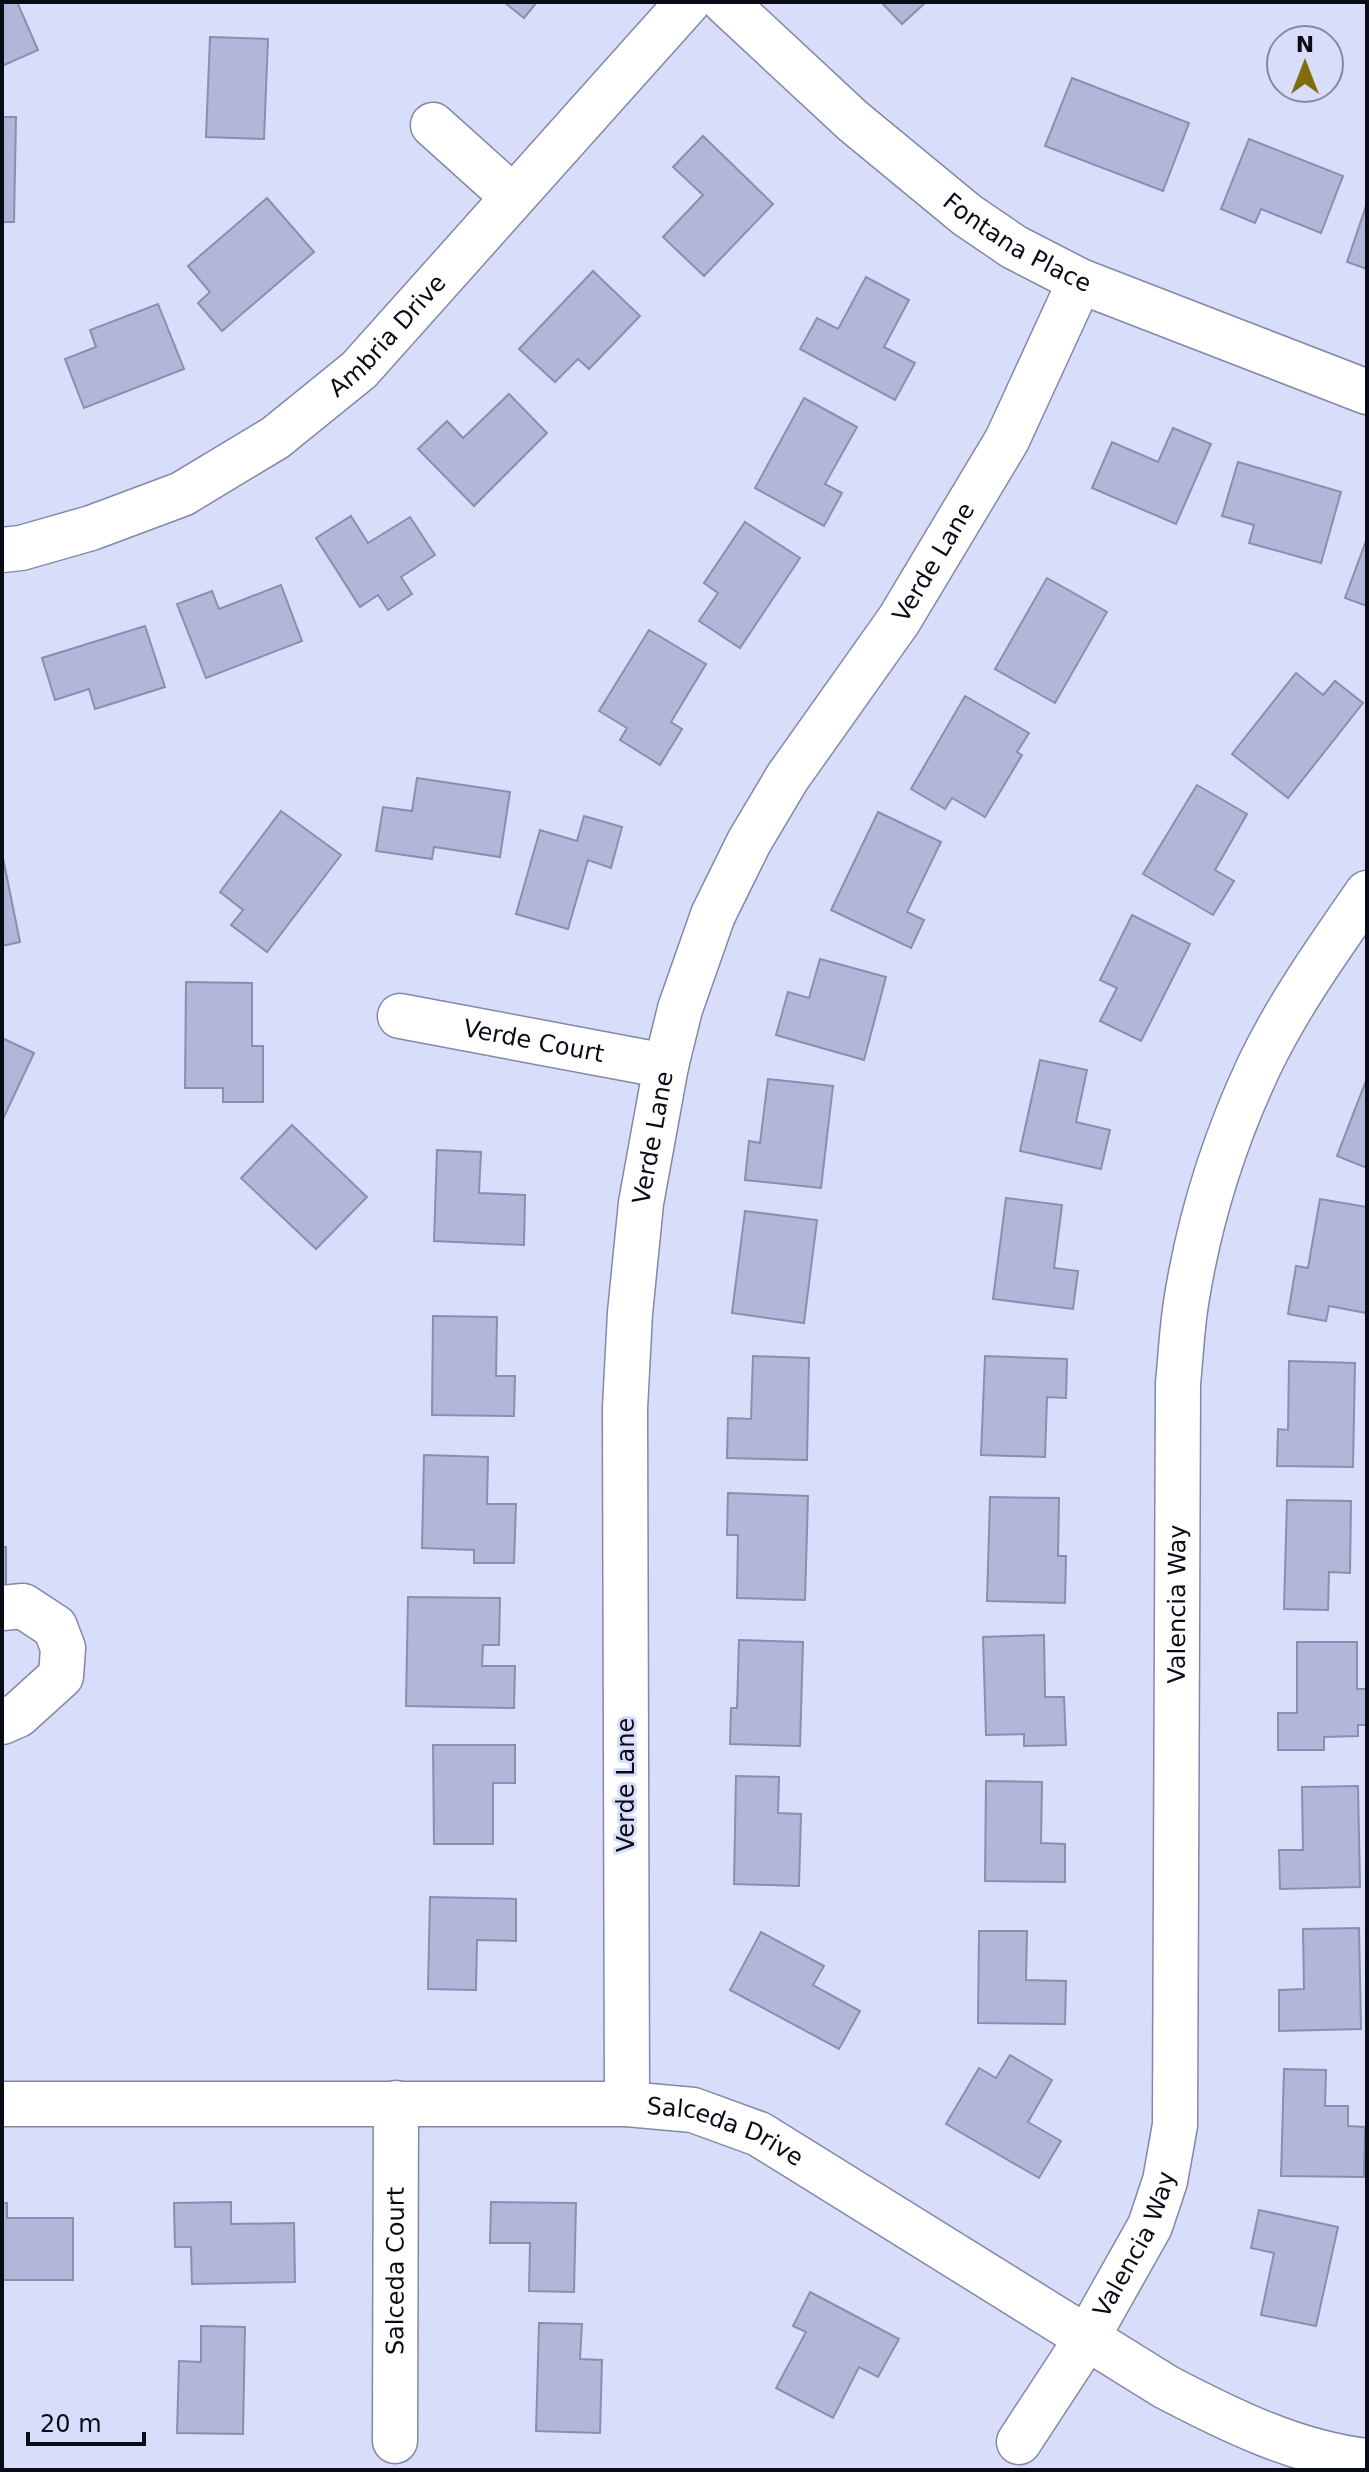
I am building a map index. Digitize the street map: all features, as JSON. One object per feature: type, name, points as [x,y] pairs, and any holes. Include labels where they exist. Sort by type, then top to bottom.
[{"type":"street","name":"Ambria Drive","points":[[2,550],[21,548],[91,528],[182,494],[275,438],[359,370],[688,2]]},
{"type":"street","name":"Fontana Place","points":[[725,2],[853,121],[967,215],[1014,247],[1080,281],[1367,392]]},
{"type":"street","points":[[433,125],[513,197]]},
{"type":"street","name":"Verde Lane","points":[[627,2104],[625,1408],[630,1313],[641,1203],[666,1066],[680,1009],[713,915],[749,842],[787,778],[899,620],[1007,440],[1080,281]]},
{"type":"street","name":"Valencia Way","points":[[1019,2442],[1087,2338],[1150,2226],[1165,2181],[1175,2125],[1178,1383],[1187,1298],[1208,1202],[1230,1134],[1261,1063],[1309,977],[1367,893]]},
{"type":"street","name":"Verde Court","points":[[400,1016],[666,1066]]},
{"type":"street","points":[[2,1608],[23,1606],[40,1616],[55,1627],[63,1648],[61,1676],[18,1715],[2,1722]]},
{"type":"street","name":"Salceda Court","points":[[395,2441],[396,2103]]},
{"type":"street","name":"Salceda Drive","points":[[2,2104],[627,2104],[693,2110],[759,2134],[1166,2387],[1223,2417],[1280,2440],[1344,2458],[1367,2461]]},
{"type":"building","points":[[2,2],[17,2],[38,50],[2,66]]},
{"type":"building","points":[[504,2],[537,2],[524,18]]},
{"type":"building","points":[[881,2],[926,2],[902,24]]},
{"type":"building","points":[[210,37],[268,39],[264,139],[206,137]]},
{"type":"building","points":[[1072,78],[1189,123],[1163,191],[1045,146]]},
{"type":"building","points":[[2,117],[16,117],[14,222],[2,222]]},
{"type":"building","points":[[703,136],[773,204],[704,276],[663,237],[703,195],[673,167]]},
{"type":"building","points":[[1249,139],[1343,176],[1321,233],[1261,209],[1255,223],[1221,209]]},
{"type":"building","points":[[267,198],[314,252],[222,331],[198,303],[210,292],[188,266]]},
{"type":"building","points":[[1367,203],[1367,269],[1347,262]]},
{"type":"building","points":[[593,271],[640,316],[589,369],[578,359],[555,382],[519,349]]},
{"type":"building","points":[[866,277],[909,300],[884,347],[915,363],[895,400],[800,349],[817,318],[838,329]]},
{"type":"building","points":[[158,304],[184,369],[84,408],[65,359],[96,347],[90,330]]},
{"type":"building","points":[[509,394],[547,433],[474,506],[418,449],[447,421],[463,438]]},
{"type":"building","points":[[804,398],[857,427],[825,484],[842,493],[824,526],[755,488]]},
{"type":"building","points":[[1173,428],[1211,444],[1176,524],[1092,488],[1112,442],[1158,462]]},
{"type":"building","points":[[1238,462],[1341,492],[1321,563],[1249,543],[1254,525],[1222,516]]},
{"type":"building","points":[[351,516],[368,543],[410,517],[435,555],[401,577],[412,594],[388,610],[378,595],[360,607],[316,538]]},
{"type":"building","points":[[745,522],[800,558],[740,648],[699,621],[718,593],[704,583]]},
{"type":"building","points":[[1367,538],[1367,606],[1345,598]]},
{"type":"building","points":[[1047,578],[1107,612],[1055,703],[995,669]]},
{"type":"building","points":[[281,585],[302,641],[206,678],[177,604],[212,591],[219,609]]},
{"type":"building","points":[[145,626],[165,687],[95,709],[89,689],[55,700],[42,658]]},
{"type":"building","points":[[649,630],[706,664],[671,722],[682,729],[660,765],[620,740],[627,728],[599,711]]},
{"type":"building","points":[[1296,673],[1323,695],[1335,681],[1363,703],[1288,798],[1232,754]]},
{"type":"building","points":[[965,696],[1029,733],[1017,752],[1022,755],[985,817],[952,798],[945,809],[911,789]]},
{"type":"building","points":[[417,778],[510,792],[500,857],[434,847],[432,859],[376,851],[383,807],[412,811]]},
{"type":"building","points":[[1197,785],[1247,814],[1215,870],[1234,881],[1213,915],[1143,874]]},
{"type":"building","points":[[281,811],[341,855],[267,952],[231,925],[243,910],[220,892]]},
{"type":"building","points":[[878,812],[941,842],[907,912],[924,920],[911,948],[831,910]]},
{"type":"building","points":[[584,816],[622,827],[611,868],[588,860],[568,929],[516,914],[540,830],[577,841]]},
{"type":"building","points":[[2,853],[20,942],[2,946]]},
{"type":"building","points":[[1132,915],[1190,944],[1141,1041],[1100,1021],[1117,988],[1100,980]]},
{"type":"building","points":[[820,959],[886,977],[864,1060],[776,1035],[788,992],[809,998]]},
{"type":"building","points":[[186,982],[252,983],[252,1046],[263,1046],[263,1102],[223,1102],[223,1088],[185,1088]]},
{"type":"building","points":[[2,1038],[34,1053],[2,1121]]},
{"type":"building","points":[[1040,1060],[1087,1070],[1076,1122],[1110,1130],[1101,1169],[1020,1151]]},
{"type":"building","points":[[1367,1078],[1367,1168],[1337,1156]]},
{"type":"building","points":[[768,1079],[833,1086],[821,1188],[745,1180],[749,1141],[760,1143]]},
{"type":"building","points":[[292,1125],[367,1197],[316,1249],[241,1178]]},
{"type":"building","points":[[437,1150],[481,1152],[479,1193],[525,1195],[524,1245],[434,1241]]},
{"type":"building","points":[[1006,1198],[1062,1205],[1054,1268],[1078,1271],[1073,1309],[993,1299]]},
{"type":"building","points":[[1320,1199],[1367,1207],[1366,1313],[1329,1306],[1326,1321],[1288,1314],[1296,1266],[1308,1268]]},
{"type":"building","points":[[745,1211],[817,1220],[804,1323],[732,1313]]},
{"type":"building","points":[[433,1316],[497,1317],[496,1376],[515,1376],[514,1416],[432,1415]]},
{"type":"building","points":[[753,1356],[809,1358],[807,1460],[727,1458],[728,1418],[751,1419]]},
{"type":"building","points":[[985,1356],[1067,1359],[1066,1398],[1047,1397],[1045,1457],[981,1455]]},
{"type":"building","points":[[1289,1361],[1355,1363],[1353,1467],[1277,1466],[1278,1429],[1288,1430]]},
{"type":"building","points":[[424,1455],[488,1457],[487,1504],[516,1504],[514,1563],[474,1563],[474,1550],[422,1548]]},
{"type":"building","points":[[728,1493],[808,1496],[805,1600],[737,1598],[738,1535],[727,1535]]},
{"type":"building","points":[[990,1497],[1059,1498],[1058,1556],[1066,1556],[1065,1603],[987,1601]]},
{"type":"building","points":[[1287,1500],[1351,1501],[1350,1573],[1329,1572],[1328,1610],[1284,1609]]},
{"type":"building","points":[[2,1547],[6,1547],[6,1591],[2,1591]]},
{"type":"building","points":[[408,1597],[500,1598],[499,1645],[483,1645],[482,1666],[515,1666],[514,1708],[406,1706]]},
{"type":"building","points":[[1044,1635],[1045,1697],[1064,1697],[1066,1745],[1024,1746],[1024,1734],[986,1735],[983,1637]]},
{"type":"building","points":[[739,1640],[803,1642],[800,1746],[730,1744],[731,1708],[737,1708]]},
{"type":"building","points":[[1297,1642],[1357,1642],[1357,1689],[1367,1689],[1367,1725],[1358,1725],[1358,1736],[1324,1737],[1324,1750],[1278,1750],[1278,1713],[1297,1713]]},
{"type":"building","points":[[433,1745],[515,1745],[515,1783],[493,1783],[493,1844],[434,1844]]},
{"type":"building","points":[[736,1776],[779,1777],[778,1813],[801,1814],[799,1886],[734,1884]]},
{"type":"building","points":[[986,1781],[1042,1782],[1041,1843],[1065,1844],[1065,1882],[985,1881]]},
{"type":"building","points":[[1358,1786],[1360,1887],[1280,1889],[1279,1850],[1303,1850],[1302,1787]]},
{"type":"building","points":[[430,1897],[516,1899],[516,1941],[477,1940],[476,1990],[428,1989]]},
{"type":"building","points":[[1359,1928],[1361,2029],[1279,2031],[1279,1990],[1304,1989],[1303,1929]]},
{"type":"building","points":[[979,1931],[1027,1931],[1026,1980],[1066,1981],[1065,2024],[978,2023]]},
{"type":"building","points":[[761,1932],[824,1966],[813,1985],[860,2011],[839,2049],[730,1990]]},
{"type":"building","points":[[1010,2055],[1052,2080],[1028,2122],[1061,2141],[1039,2178],[946,2124],[979,2068],[996,2078]]},
{"type":"building","points":[[1284,2069],[1326,2070],[1325,2106],[1348,2106],[1348,2126],[1365,2127],[1364,2177],[1281,2176]]},
{"type":"building","points":[[231,2202],[231,2224],[294,2223],[295,2282],[192,2284],[191,2247],[175,2247],[174,2203]]},
{"type":"building","points":[[491,2202],[576,2203],[574,2292],[529,2291],[530,2243],[490,2243]]},
{"type":"building","points":[[2,2203],[7,2203],[7,2218],[73,2218],[73,2280],[2,2280]]},
{"type":"building","points":[[1259,2210],[1338,2227],[1316,2326],[1261,2315],[1274,2253],[1251,2248]]},
{"type":"building","points":[[810,2292],[899,2339],[878,2377],[859,2367],[833,2418],[776,2388],[806,2332],[793,2326]]},
{"type":"building","points":[[539,2323],[582,2324],[580,2359],[602,2360],[600,2433],[536,2431]]},
{"type":"building","points":[[201,2326],[245,2327],[243,2434],[177,2433],[179,2361],[201,2362]]}]
